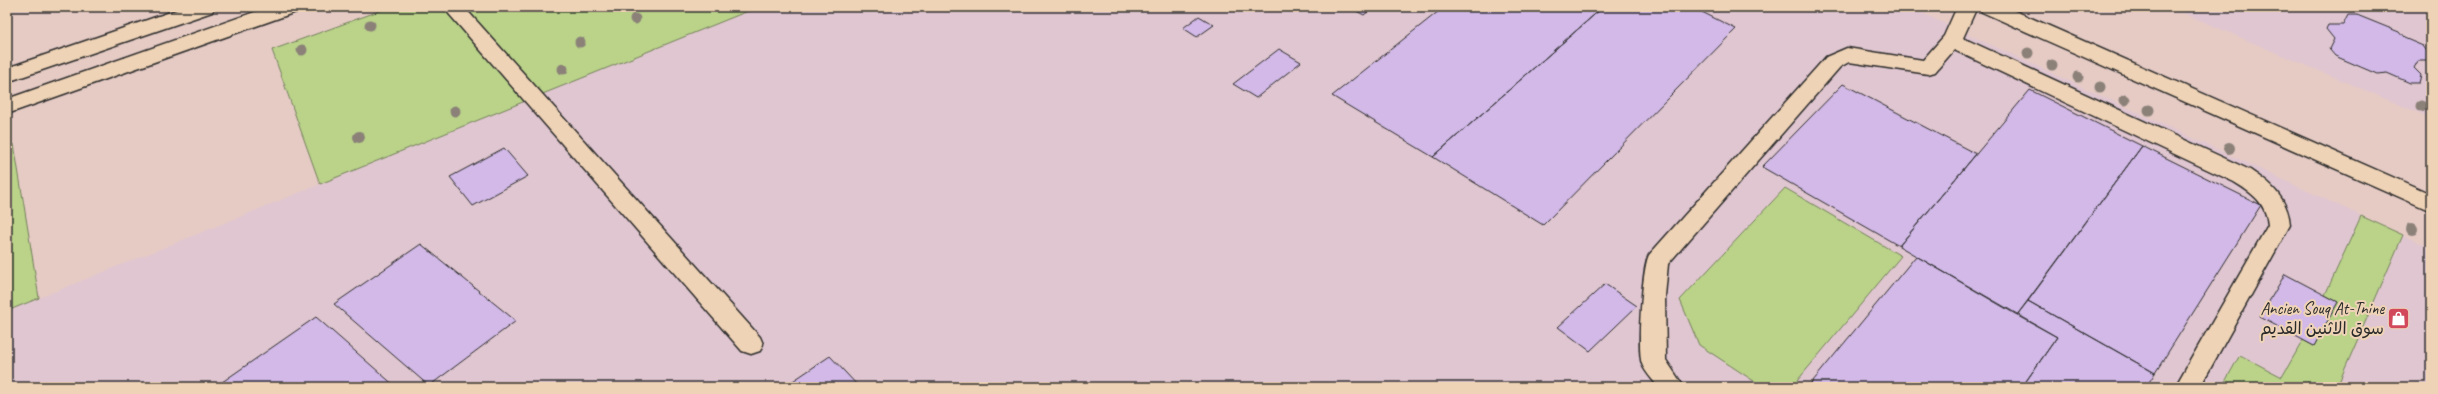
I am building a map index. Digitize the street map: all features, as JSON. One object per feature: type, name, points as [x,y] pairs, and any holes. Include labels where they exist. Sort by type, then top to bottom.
[{"type":"main road","points":[[7,75],[205,7]]},
{"type":"main road","points":[[7,107],[289,7]]},
{"type":"main road","points":[[453,7],[751,344]]},
{"type":"main road","points":[[1672,387],[1654,363],[1653,296],[1658,261],[1833,62],[1847,55],[1891,64],[1928,67],[1953,39],[1966,7]]},
{"type":"main road","points":[[1988,7],[2431,203]]},
{"type":"main road","points":[[1953,39],[1958,44],[2242,176],[2261,189],[2274,202],[2279,215],[2279,224],[2187,387]]},
{"type":"shaded area","points":[[758,7],[1909,7],[2431,248],[2431,387],[7,387],[7,311]]},
{"type":"shaded area","points":[[2169,7],[2431,7],[2431,118],[2272,51]]},
{"type":"green space","points":[[390,7],[758,7],[320,184],[272,50]]},
{"type":"green space","points":[[14,144],[39,298],[7,311],[7,146]]},
{"type":"green space","points":[[1785,188],[1901,256],[1792,387],[1763,387],[1699,345],[1680,300]]},
{"type":"green space","points":[[2361,216],[2403,235],[2337,387],[2222,387],[2240,355],[2282,377],[2303,340],[2314,346],[2338,302],[2325,295]]},
{"type":"building","points":[[1349,7],[1374,7],[1364,15]]},
{"type":"building","points":[[1444,7],[1603,7],[1433,157],[1332,96]]},
{"type":"building","points":[[1603,7],[1692,7],[1736,29],[1543,225],[1433,157]]},
{"type":"building","points":[[2348,15],[2357,15],[2399,32],[2404,38],[2423,46],[2431,56],[2429,61],[2418,61],[2414,68],[2421,75],[2419,83],[2410,83],[2387,73],[2377,74],[2335,56],[2329,49],[2334,39],[2326,29],[2328,25],[2343,25]]},
{"type":"building","points":[[1199,16],[1214,25],[1197,37],[1183,28]]},
{"type":"building","points":[[1279,49],[1301,62],[1256,98],[1233,84]]},
{"type":"building","points":[[1843,84],[1976,154],[1899,246],[1762,167]]},
{"type":"building","points":[[2030,90],[2142,146],[2017,315],[1899,246]]},
{"type":"building","points":[[2142,146],[2261,205],[2155,373],[2028,301]]},
{"type":"building","points":[[504,148],[528,176],[473,206],[450,177]]},
{"type":"building","points":[[421,244],[516,321],[429,386],[334,304]]},
{"type":"building","points":[[1916,256],[2057,337],[2022,387],[1808,387]]},
{"type":"building","points":[[2285,274],[2338,302],[2314,346],[2260,317]]},
{"type":"building","points":[[1605,284],[1637,306],[1590,351],[1558,327]]},
{"type":"building","points":[[2028,301],[2155,373],[2146,387],[2022,387],[2057,337],[2017,315]]},
{"type":"building","points":[[316,317],[396,387],[215,387]]},
{"type":"building","points":[[830,356],[859,387],[784,387]]},
{"type":"place","name":"Ancien Souq At-Tnine سوق الاثنين القديم","points":[[2399,318]]}]
